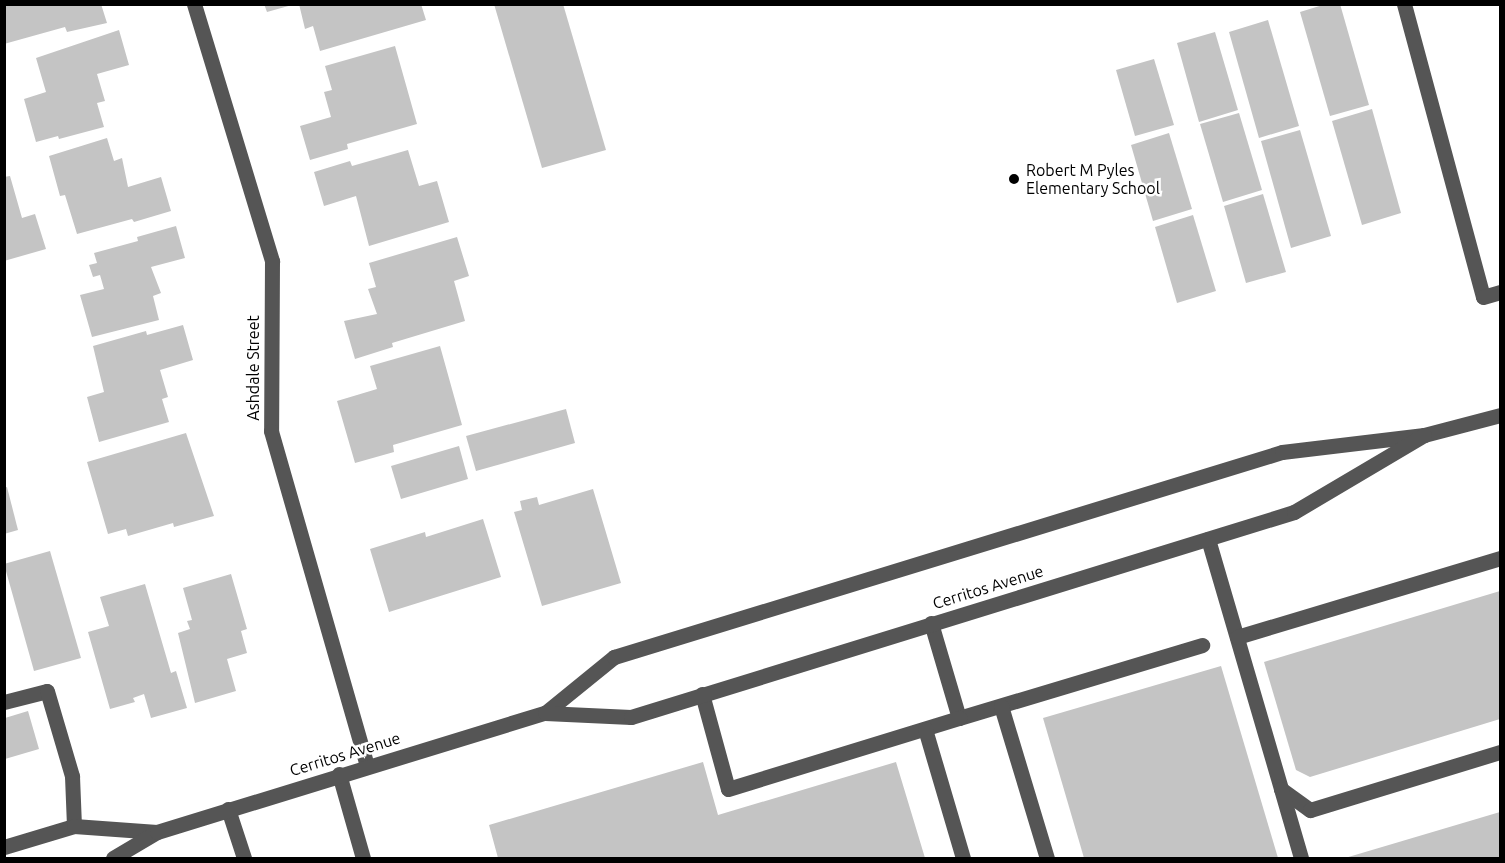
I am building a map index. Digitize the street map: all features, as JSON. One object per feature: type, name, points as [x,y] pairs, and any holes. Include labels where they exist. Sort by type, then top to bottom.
[{"type":"street","name":"Ashdale Street","points":[[194,4],[272,261],[271,431],[368,766]]},
{"type":"street","points":[[1404,4],[1483,297],[1500,292]]},
{"type":"street","name":"Cerritos Avenue","points":[[545,713],[614,657],[1282,453],[1424,435],[1500,415]]},
{"type":"street","name":"Cerritos Avenue","points":[[113,858],[157,832],[339,774],[545,713],[631,717],[1294,512],[1424,435]]},
{"type":"street","points":[[1208,539],[1301,858]]},
{"type":"street","points":[[1237,637],[1500,558]]},
{"type":"street","points":[[931,623],[959,718]]},
{"type":"street","points":[[702,694],[728,789],[1202,645]]},
{"type":"street","points":[[4,702],[47,691],[72,776],[74,826]]},
{"type":"street","points":[[1000,706],[1047,858]]},
{"type":"street","points":[[925,729],[963,858]]},
{"type":"street","points":[[1281,789],[1310,810],[1500,752]]},
{"type":"street","points":[[339,774],[363,858]]},
{"type":"street","points":[[228,810],[244,858]]},
{"type":"street","name":"Cerritos Avenue","points":[[4,847],[74,826],[157,832]]},
{"type":"building","points":[[4,4],[101,4],[107,23],[67,32],[65,27],[4,44]]},
{"type":"building","points":[[264,4],[292,4],[292,5],[267,12]]},
{"type":"building","points":[[299,4],[421,4],[426,20],[320,51],[313,26],[305,29]]},
{"type":"building","points":[[494,4],[563,4],[606,150],[542,168]]},
{"type":"building","points":[[1326,4],[1340,4],[1369,105],[1330,116],[1300,12]]},
{"type":"building","points":[[1268,20],[1299,126],[1259,138],[1229,32]]},
{"type":"building","points":[[119,30],[129,65],[97,74],[105,101],[97,103],[104,127],[59,139],[58,136],[36,142],[24,99],[46,92],[36,58]]},
{"type":"building","points":[[1215,32],[1238,110],[1199,122],[1177,43]]},
{"type":"building","points":[[395,46],[417,124],[347,144],[348,149],[310,160],[300,126],[331,117],[324,92],[332,90],[325,66]]},
{"type":"building","points":[[1154,59],[1174,125],[1135,136],[1116,70]]},
{"type":"building","points":[[1372,109],[1401,213],[1362,225],[1332,121]]},
{"type":"building","points":[[1239,113],[1262,190],[1223,202],[1200,124]]},
{"type":"building","points":[[1300,130],[1331,236],[1291,248],[1261,141]]},
{"type":"building","points":[[1169,133],[1192,209],[1153,221],[1131,145]]},
{"type":"building","points":[[107,138],[114,161],[122,158],[128,187],[161,177],[171,211],[134,222],[132,219],[77,234],[65,195],[60,196],[49,156]]},
{"type":"building","points":[[408,150],[419,186],[437,181],[449,222],[369,246],[356,196],[324,206],[314,172],[350,161],[352,166]]},
{"type":"building","points":[[10,176],[22,218],[35,214],[46,249],[4,261],[4,177]]},
{"type":"building","points":[[1263,194],[1286,272],[1246,283],[1224,206]]},
{"type":"building","points":[[1193,215],[1216,291],[1177,303],[1155,227]]},
{"type":"building","points":[[176,226],[185,258],[151,267],[161,293],[153,296],[159,320],[92,337],[80,295],[104,289],[100,275],[93,277],[89,265],[97,263],[94,253],[138,241],[137,237]]},
{"type":"building","points":[[457,237],[469,276],[454,281],[465,321],[392,343],[393,347],[355,359],[344,321],[377,314],[368,289],[376,287],[369,263]]},
{"type":"building","points":[[183,325],[193,360],[160,370],[168,397],[162,399],[169,422],[99,442],[87,397],[104,392],[93,346],[146,331],[147,335]]},
{"type":"building","points":[[440,346],[462,425],[393,445],[394,452],[355,463],[337,401],[377,389],[370,366]]},
{"type":"building","points":[[566,409],[575,443],[476,471],[466,436]]},
{"type":"building","points":[[186,433],[214,516],[174,527],[173,523],[128,536],[126,529],[108,534],[87,462]]},
{"type":"building","points":[[459,446],[468,479],[401,499],[391,466]]},
{"type":"building","points":[[7,487],[18,530],[4,534],[4,488]]},
{"type":"building","points":[[593,489],[621,583],[542,606],[514,512],[522,510],[520,501],[537,497],[539,505]]},
{"type":"building","points":[[483,519],[501,577],[389,612],[370,549],[425,532],[426,537]]},
{"type":"building","points":[[50,551],[81,658],[34,671],[4,564]]},
{"type":"building","points":[[231,574],[247,629],[241,631],[247,653],[227,659],[236,691],[195,703],[178,633],[190,629],[187,621],[192,620],[183,588]]},
{"type":"building","points":[[145,584],[171,673],[176,671],[187,708],[151,718],[144,694],[133,698],[135,702],[110,709],[88,632],[109,626],[100,597]]},
{"type":"building","points":[[1500,591],[1500,719],[1310,777],[1296,770],[1264,662]]},
{"type":"building","points":[[1221,666],[1278,858],[1084,858],[1043,718]]},
{"type":"building","points":[[28,711],[39,749],[5,759],[5,718]]},
{"type":"building","points":[[703,762],[718,815],[896,762],[925,858],[498,858],[489,825]]},
{"type":"building","points":[[1500,812],[1500,858],[1345,858]]},
{"type":"place","name":"Robert M Pyles Elementary School","points":[[1014,179]]}]
